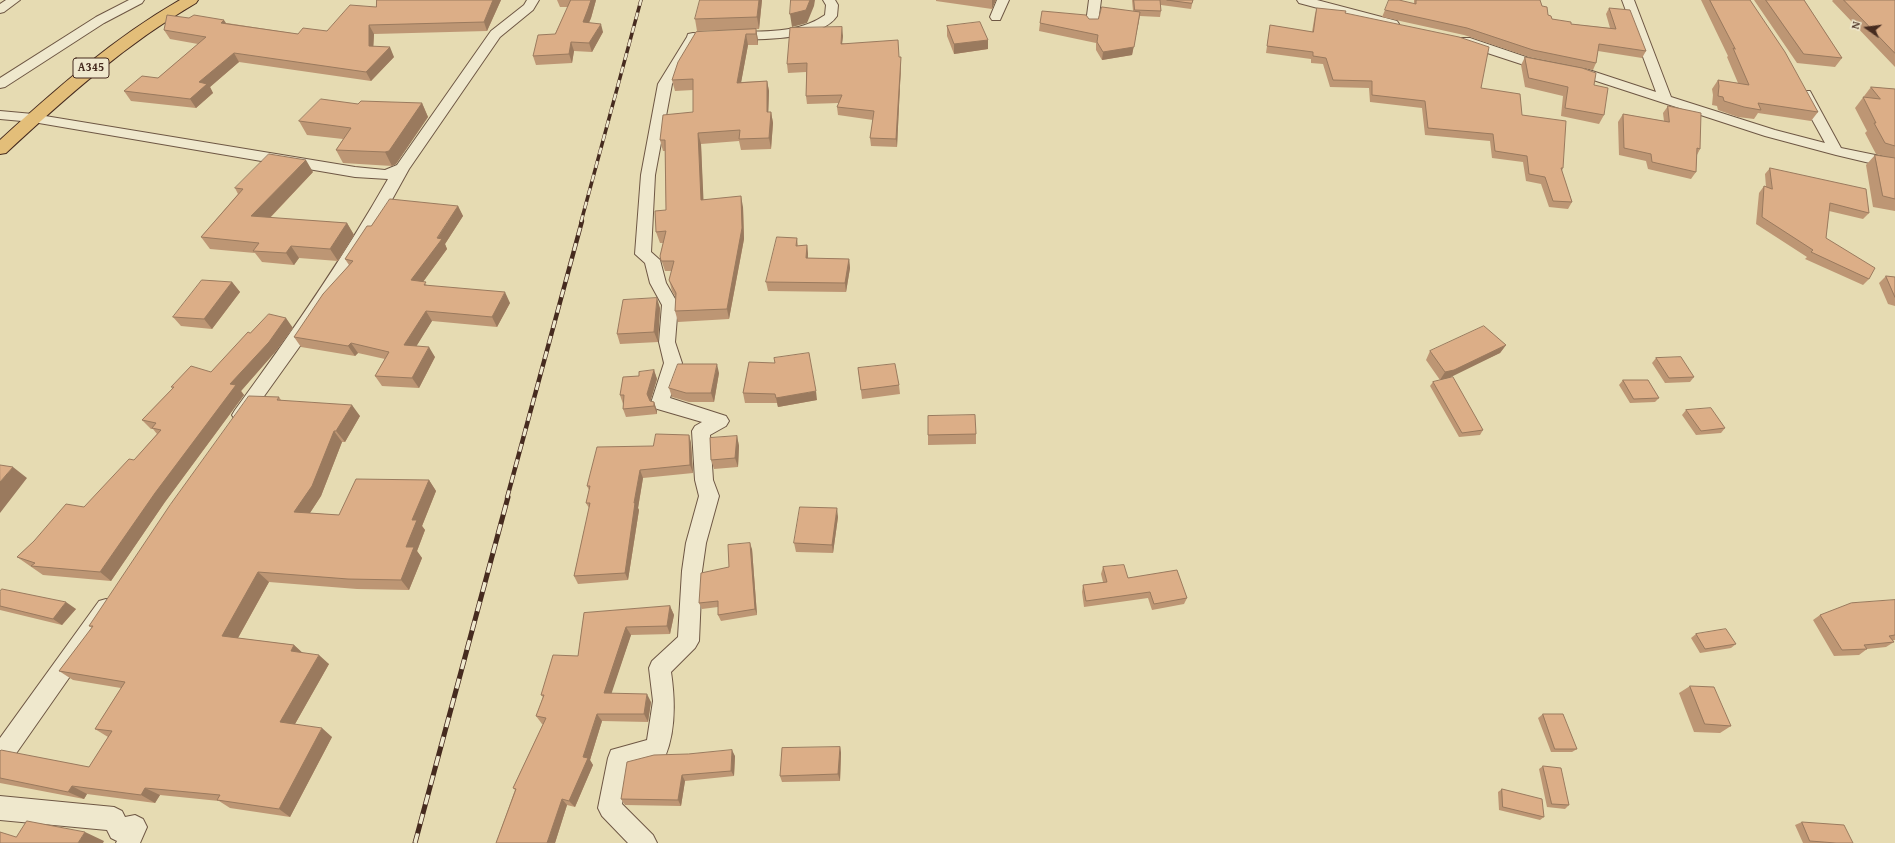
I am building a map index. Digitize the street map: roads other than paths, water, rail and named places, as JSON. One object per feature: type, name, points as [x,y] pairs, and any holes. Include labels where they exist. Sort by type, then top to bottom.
[{"type":"highway","name":"A345","points":[[0,149],[33,118],[116,48],[143,28],[191,0]]},
{"type":"street","points":[[0,9],[14,0]]},
{"type":"street","points":[[230,430],[308,322],[366,234],[402,168],[495,34],[529,7],[533,0]]},
{"type":"street","points":[[645,843],[610,808],[619,758],[657,749],[664,701],[660,668],[688,641],[692,571],[696,543],[709,496],[704,480],[701,431],[720,420],[683,408],[660,403],[673,363],[667,342],[670,304],[660,291],[656,281],[652,260],[643,254],[648,176],[663,91],[665,84],[693,37],[768,34],[810,29],[823,23],[831,16],[832,5],[829,0]]},
{"type":"street","points":[[996,17],[1003,0]]},
{"type":"street","points":[[1092,23],[1095,0]]},
{"type":"street","points":[[1304,0],[1404,26]]},
{"type":"street","points":[[1628,0],[1665,98]]},
{"type":"street","points":[[0,84],[100,20],[133,1]]},
{"type":"street","points":[[1453,37],[1526,61],[1581,72],[1770,133],[1836,151],[1895,164]]},
{"type":"street","points":[[1798,80],[1836,151]]},
{"type":"street","points":[[0,115],[33,118],[355,172],[387,175],[402,168]]},
{"type":"street","points":[[0,757],[115,594]]},
{"type":"street","points":[[0,808],[72,814],[88,818],[114,819],[119,830],[135,827],[128,843]]},
{"type":"railway","points":[[581,222],[641,0]]},
{"type":"railway","points":[[507,498],[582,221]]},
{"type":"railway","points":[[415,843],[508,497]]}]
